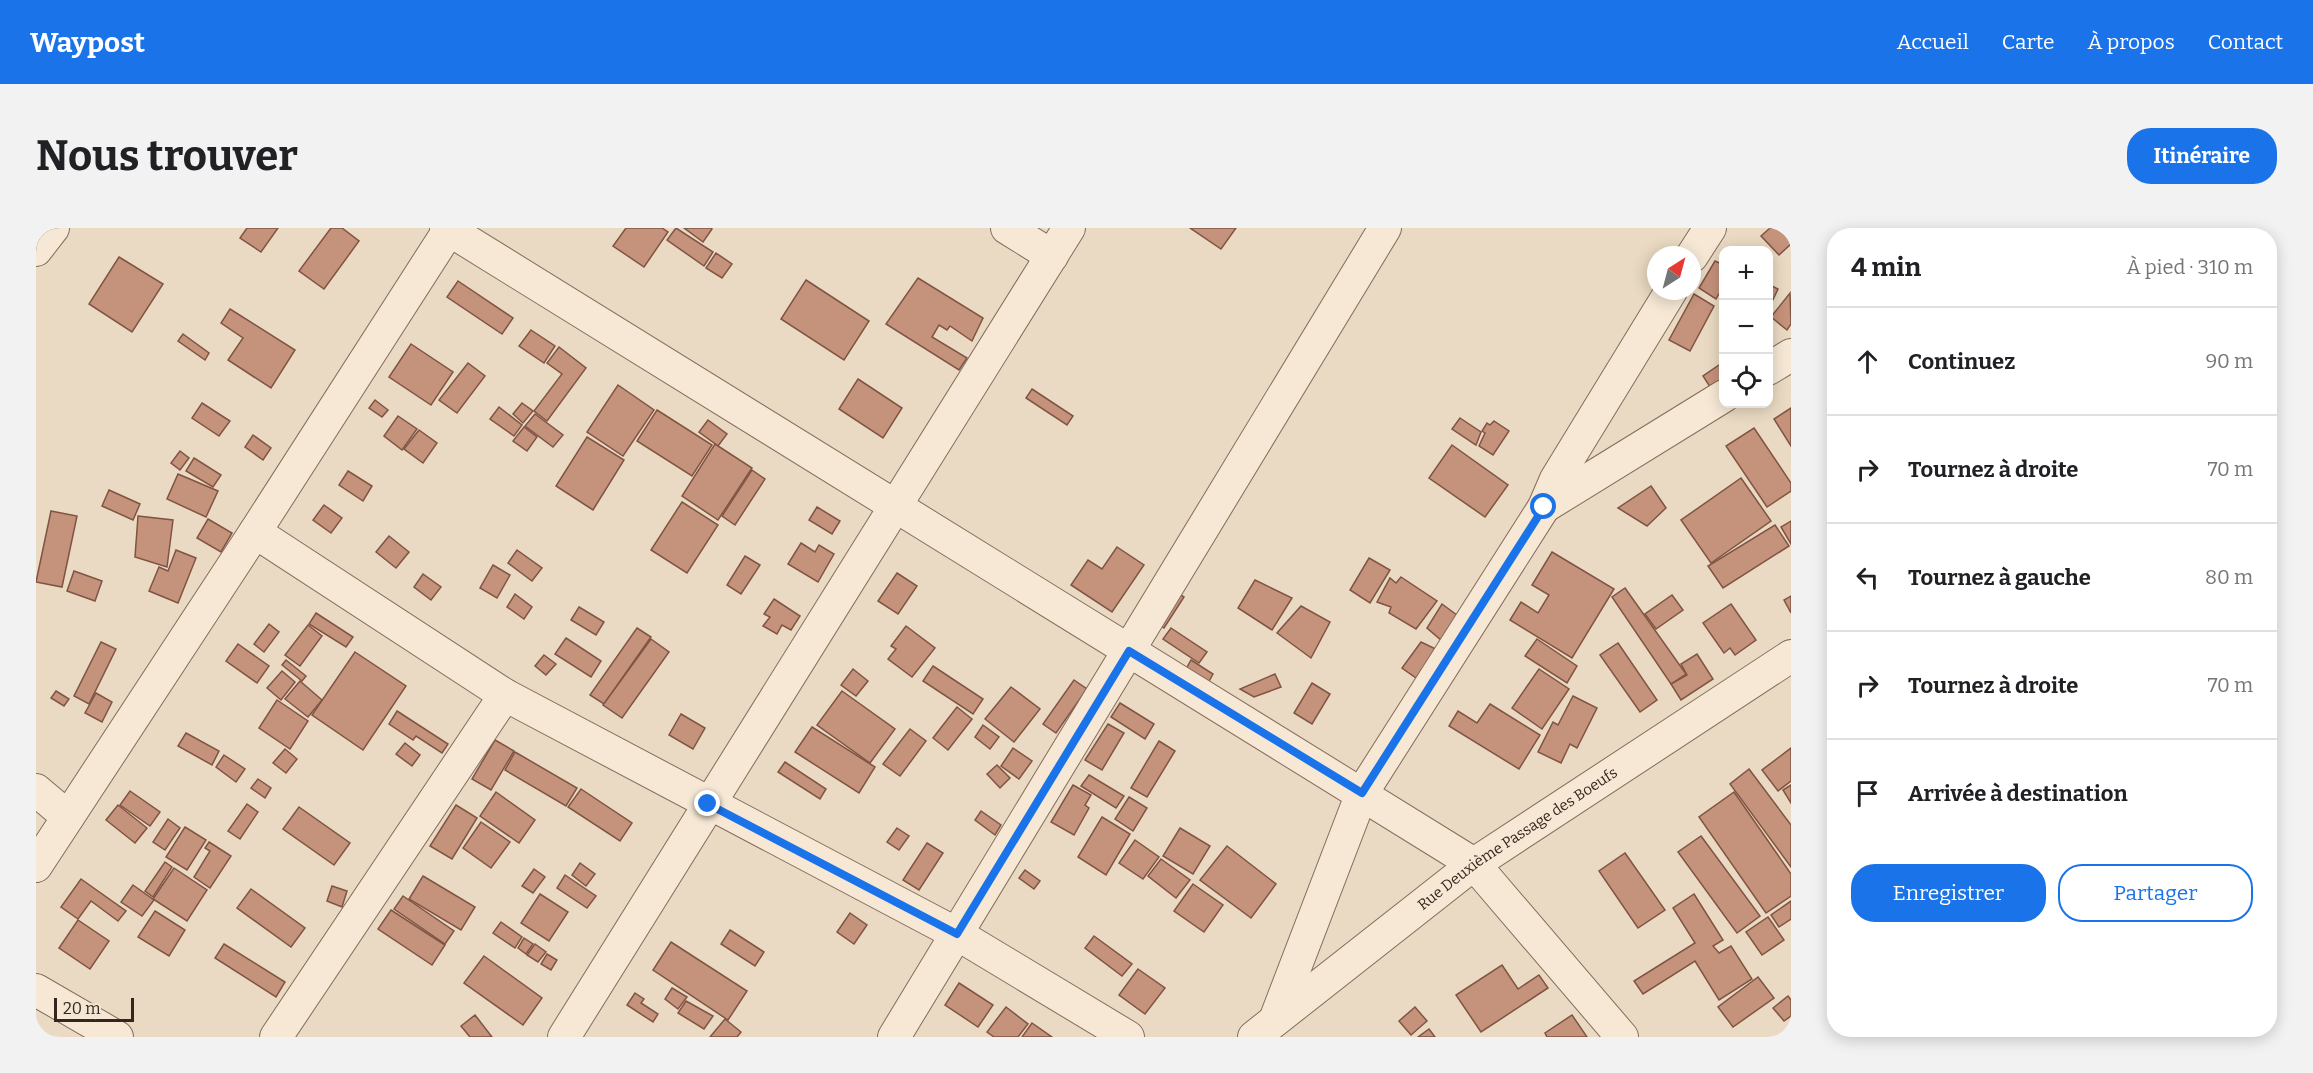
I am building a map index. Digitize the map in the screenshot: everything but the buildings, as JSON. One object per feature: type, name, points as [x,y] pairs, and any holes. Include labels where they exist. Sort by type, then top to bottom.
[{"type":"street","points":[[36,250],[53,228]]},
{"type":"street","points":[[1007,228],[1052,256]]},
{"type":"street","points":[[564,1037],[1069,228]]},
{"type":"street","points":[[894,1037],[1384,228]]},
{"type":"street","points":[[1698,246],[1710,228]]},
{"type":"street","points":[[36,866],[255,532],[448,229],[1474,864],[1622,1037]]},
{"type":"street","points":[[1264,1029],[1362,793],[1544,507],[1556,479],[1665,300]]},
{"type":"street","points":[[1773,366],[1791,355]]},
{"type":"street","points":[[1544,507],[1719,399]]},
{"type":"street","points":[[255,532],[505,695],[957,934],[1128,1037]]},
{"type":"street","name":"Rue Deuxième Passage des Boeufs","points":[[1264,1029],[1474,864],[1791,656]]},
{"type":"street","points":[[276,1037],[505,695]]},
{"type":"street","points":[[36,790],[68,817]]},
{"type":"street","points":[[36,990],[117,1037]]},
{"type":"route","points":[[708,804],[957,934],[1129,651],[1362,793],[1544,507]]}]
